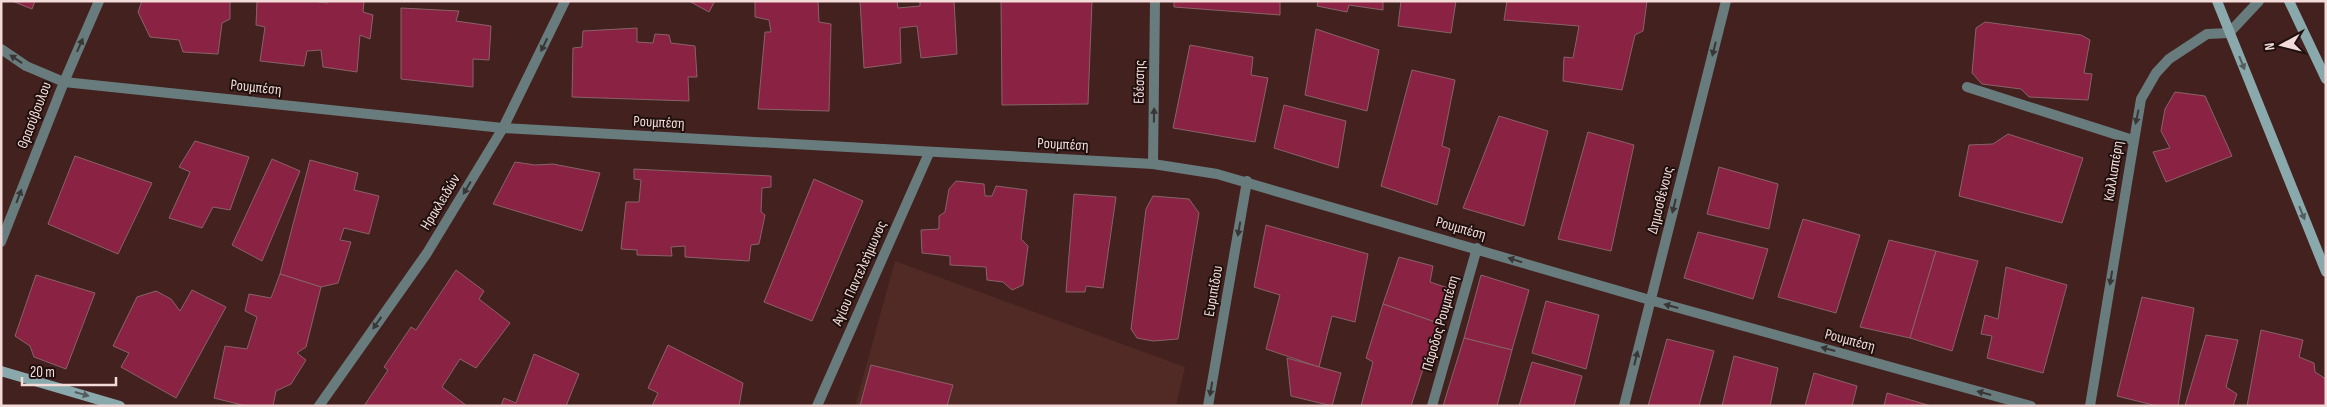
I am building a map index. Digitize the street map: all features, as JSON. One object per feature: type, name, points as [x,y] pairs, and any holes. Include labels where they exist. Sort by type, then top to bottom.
[{"type":"main road","points":[[2217,1],[2326,272]]},
{"type":"main road","points":[[2289,1],[2326,79]]},
{"type":"main road","points":[[1,371],[120,406]]},
{"type":"street","name":"Θρασύβουλου","points":[[1,242],[64,82],[99,1]]},
{"type":"street","name":"Ηρακλειδών","points":[[319,406],[427,253],[503,128],[566,1]]},
{"type":"street","name":"Εδέσσης","points":[[1153,164],[1155,1]]},
{"type":"street","name":"Δημοσθένους","points":[[1624,406],[1726,1]]},
{"type":"street","points":[[2230,33],[2259,1]]},
{"type":"street","name":"Καλλισπέρη","points":[[2090,406],[2141,99],[2156,73],[2169,59],[2206,34],[2230,33]]},
{"type":"street","name":"Ρουμπέση","points":[[1,49],[26,66],[64,82],[503,128],[1153,164],[1208,172],[1247,181],[1650,300],[2031,406]]},
{"type":"street","points":[[1967,87],[2133,140]]},
{"type":"street","name":"Αγίου Παντελεήμωνος","points":[[816,406],[929,153]]},
{"type":"street","name":"Ευριπίδου","points":[[1208,406],[1247,181]]},
{"type":"street","name":"Πάροδος Ρουμπέση","points":[[1432,406],[1476,248]]},
{"type":"shaded area","points":[[895,261],[1185,367],[1176,406],[855,406]]},
{"type":"building","points":[[12,1],[35,1],[32,9]]},
{"type":"building","points":[[142,1],[230,1],[230,19],[222,23],[218,54],[183,52],[179,40],[150,37],[138,12]]},
{"type":"building","points":[[257,1],[311,1],[328,3],[328,1],[364,1],[363,12],[373,15],[370,39],[360,35],[357,72],[323,67],[321,50],[307,51],[304,66],[260,61],[265,27],[256,25]]},
{"type":"building","points":[[689,1],[715,1],[709,12]]},
{"type":"building","points":[[755,1],[818,1],[819,22],[831,24],[829,111],[758,109],[765,32],[771,32],[769,20],[755,17]]},
{"type":"building","points":[[860,1],[897,1],[898,8],[920,6],[920,1],[954,1],[957,54],[921,58],[917,26],[900,28],[901,63],[864,68]]},
{"type":"building","points":[[1001,1],[1092,1],[1088,104],[1002,105]]},
{"type":"building","points":[[1174,1],[1280,1],[1280,15],[1174,7]]},
{"type":"building","points":[[1318,1],[1383,1],[1383,10],[1349,5],[1347,12],[1317,6]]},
{"type":"building","points":[[1401,1],[1456,1],[1451,33],[1398,26]]},
{"type":"building","points":[[1507,1],[1647,1],[1643,31],[1635,35],[1622,90],[1563,81],[1564,57],[1573,58],[1579,26],[1504,20]]},
{"type":"building","points":[[401,8],[459,11],[456,21],[491,26],[489,60],[473,59],[473,87],[401,79]]},
{"type":"building","points":[[1985,22],[2081,35],[2090,40],[2084,73],[2092,74],[2088,100],[2029,97],[2021,89],[1982,84],[1972,73],[1976,28]]},
{"type":"building","points":[[637,28],[637,42],[653,43],[655,34],[669,35],[671,43],[695,46],[697,77],[688,77],[689,101],[572,97],[573,48],[582,47],[583,31]]},
{"type":"building","points":[[1316,29],[1379,50],[1367,111],[1305,95]]},
{"type":"building","points":[[1190,45],[1253,57],[1251,75],[1268,78],[1255,142],[1173,128]]},
{"type":"building","points":[[1412,70],[1455,80],[1442,146],[1450,149],[1437,205],[1381,186]]},
{"type":"building","points":[[2175,92],[2205,96],[2232,156],[2166,182],[2153,152],[2170,148],[2161,131],[2165,109]]},
{"type":"building","points":[[1284,105],[1346,121],[1338,168],[1274,148]]},
{"type":"building","points":[[1499,116],[1548,131],[1524,226],[1463,208]]},
{"type":"building","points":[[1588,132],[1634,145],[1611,251],[1558,239]]},
{"type":"building","points":[[2008,134],[2083,158],[2062,223],[1959,196],[1969,145],[1993,144]]},
{"type":"building","points":[[195,141],[249,157],[230,210],[213,207],[202,228],[169,218],[190,172],[179,167]]},
{"type":"building","points":[[75,156],[152,183],[118,254],[48,224]]},
{"type":"building","points":[[272,159],[300,171],[262,261],[232,245]]},
{"type":"building","points":[[310,160],[358,173],[354,190],[379,196],[369,234],[344,228],[340,240],[351,242],[338,283],[321,287],[280,274]]},
{"type":"building","points":[[515,162],[535,165],[553,164],[600,173],[582,231],[493,204]]},
{"type":"building","points":[[1719,167],[1778,184],[1769,229],[1707,214]]},
{"type":"building","points":[[634,169],[771,176],[771,187],[762,188],[761,212],[765,215],[759,244],[751,245],[749,261],[685,257],[685,246],[671,247],[672,256],[637,255],[637,250],[621,249],[626,202],[639,202],[641,180],[634,179]]},
{"type":"building","points":[[814,179],[863,201],[812,321],[764,302]]},
{"type":"building","points":[[956,181],[984,184],[985,196],[992,196],[996,186],[1027,190],[1021,239],[1028,246],[1023,285],[1012,290],[1003,282],[987,280],[986,267],[950,265],[950,256],[922,253],[921,230],[939,229],[939,216],[945,212],[949,189]]},
{"type":"building","points":[[1074,194],[1116,197],[1103,288],[1086,286],[1085,292],[1066,292]]},
{"type":"building","points":[[1153,196],[1189,199],[1199,213],[1178,339],[1153,341],[1137,338],[1131,329],[1146,209]]},
{"type":"building","points":[[1803,219],[1860,235],[1836,313],[1778,297]]},
{"type":"building","points":[[1266,225],[1368,254],[1355,322],[1332,316],[1319,367],[1266,349],[1280,295],[1254,287]]},
{"type":"building","points":[[1698,232],[1768,249],[1753,299],[1684,278]]},
{"type":"building","points":[[1889,240],[1936,251],[1910,338],[1860,327]]},
{"type":"building","points":[[1936,251],[1978,261],[1952,351],[1910,338]]},
{"type":"building","points":[[1399,257],[1433,266],[1430,282],[1448,288],[1438,323],[1383,304]]},
{"type":"building","points":[[2006,267],[2067,285],[2043,373],[1987,358],[1992,336],[1981,334],[1985,315],[1998,319]]},
{"type":"building","points":[[456,270],[484,291],[479,299],[510,323],[476,368],[460,359],[442,387],[467,406],[364,406],[388,370],[384,367],[411,327],[416,330]]},
{"type":"building","points":[[280,274],[321,287],[306,347],[297,353],[306,360],[291,384],[276,391],[273,406],[246,406],[214,398],[225,346],[247,349],[257,317],[245,311],[249,294],[271,298]]},
{"type":"building","points":[[36,275],[95,293],[66,369],[34,357],[30,346],[15,336]]},
{"type":"building","points":[[1481,275],[1529,290],[1512,350],[1464,338]]},
{"type":"building","points":[[192,290],[226,307],[176,398],[121,367],[129,353],[113,346],[137,297],[156,291],[171,299],[180,311]]},
{"type":"building","points":[[2142,297],[2194,308],[2178,406],[2157,406],[2117,396]]},
{"type":"building","points":[[1546,301],[1599,315],[1586,369],[1532,353]]},
{"type":"building","points":[[1383,304],[1438,323],[1411,406],[1361,406],[1373,362],[1366,358]]},
{"type":"building","points":[[2261,330],[2303,340],[2299,357],[2314,363],[2315,372],[2326,379],[2326,406],[2247,406]]},
{"type":"building","points":[[2206,335],[2238,340],[2226,387],[2237,394],[2233,406],[2185,406]]},
{"type":"building","points":[[1464,338],[1512,350],[1497,406],[1443,406]]},
{"type":"building","points":[[1667,339],[1714,351],[1699,406],[1648,406]]},
{"type":"building","points":[[668,345],[743,383],[739,406],[652,406],[658,393],[648,388]]},
{"type":"building","points":[[534,354],[579,374],[566,406],[501,406],[504,398],[516,403]]},
{"type":"building","points":[[1734,356],[1778,368],[1770,406],[1722,406]]},
{"type":"building","points":[[1287,358],[1341,373],[1332,406],[1291,396]]},
{"type":"building","points":[[1532,362],[1582,376],[1574,406],[1519,406]]},
{"type":"building","points":[[871,365],[953,385],[947,406],[860,406]]},
{"type":"building","points":[[1814,373],[1857,386],[1852,406],[1805,406]]},
{"type":"building","points":[[1887,393],[1931,406],[1884,406]]}]
